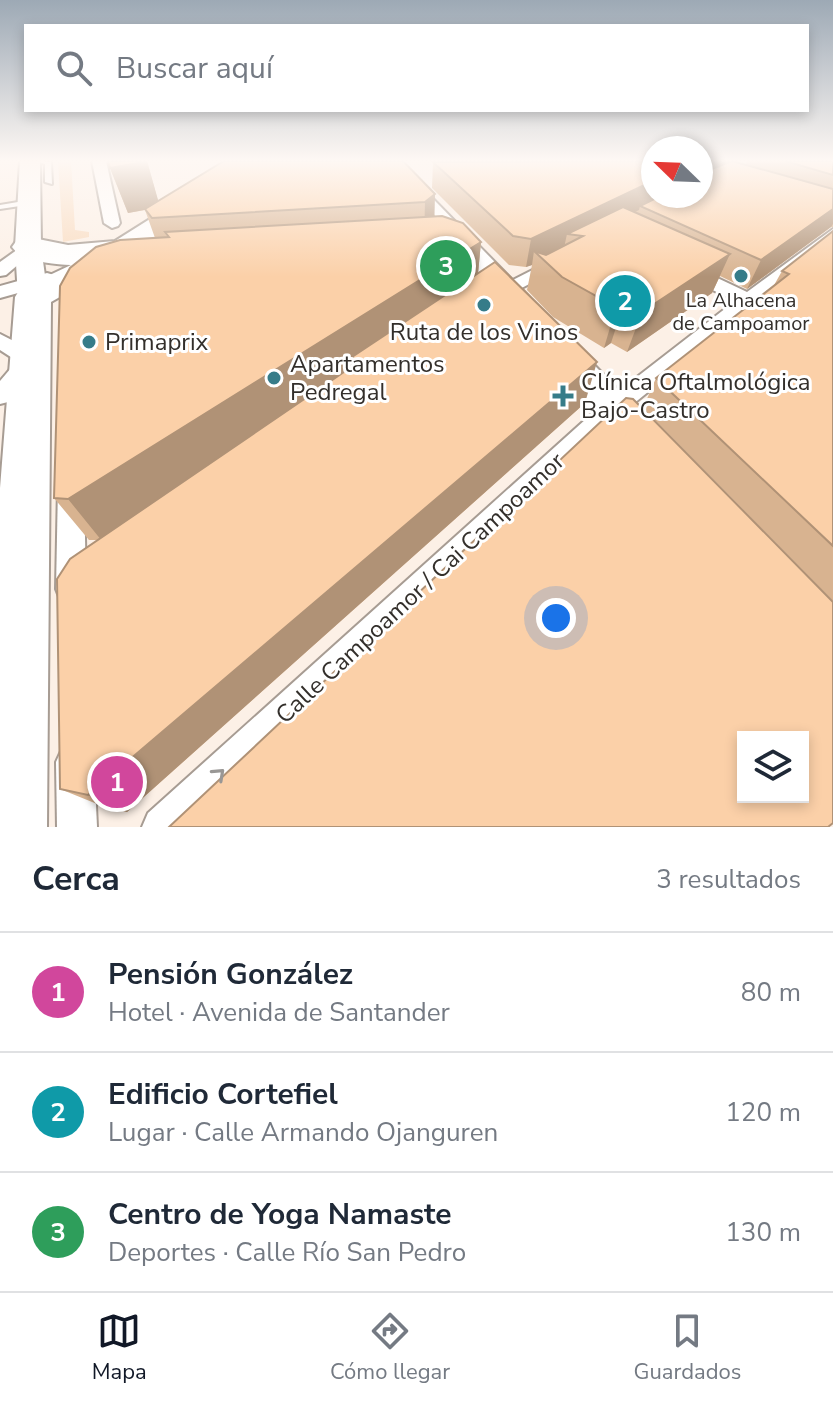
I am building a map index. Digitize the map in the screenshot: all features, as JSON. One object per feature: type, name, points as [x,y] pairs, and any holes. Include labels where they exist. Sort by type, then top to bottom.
[{"type":"highway","points":[[10,365],[67,300],[120,256],[203,200]]},
{"type":"highway","points":[[28,247],[61,256],[120,256]]},
{"type":"highway","points":[[10,827],[10,365],[16,295],[88,272],[120,256]]},
{"type":"street","points":[[108,200],[120,256]]},
{"type":"street","points":[[414,200],[452,249],[670,466]]},
{"type":"street","points":[[16,295],[28,247],[30,202]]},
{"type":"street","name":"Calle Campoamor / Cai Campoamor","points":[[162,827],[614,407],[833,234]]},
{"type":"street","points":[[0,271],[28,247]]},
{"type":"street","points":[[493,291],[572,254]]},
{"type":"street","points":[[664,259],[749,301]]},
{"type":"street","points":[[71,456],[84,574],[72,628]]},
{"type":"street","points":[[74,735],[77,827]]},
{"type":"lane","points":[[0,207],[30,202]]},
{"type":"shaded area","points":[[60,200],[73,200],[75,230],[89,232],[89,237],[63,242]]},
{"type":"building","points":[[160,200],[428,200],[152,218],[145,209]]},
{"type":"building","points":[[474,200],[614,200],[531,239],[513,236]]},
{"type":"building","points":[[713,200],[833,200],[833,209],[761,260],[644,208],[713,208]]},
{"type":"building","points":[[623,207],[730,254],[642,312],[624,303],[616,307],[562,277],[534,251],[546,255],[583,236],[567,234]]},
{"type":"building","points":[[442,216],[463,223],[481,242],[68,499],[54,498],[60,286],[70,268],[96,247],[120,240],[169,237],[165,232]]},
{"type":"building","points":[[833,231],[833,546],[656,378],[789,274],[782,271]]},
{"type":"building","points":[[495,262],[597,362],[88,795],[60,789],[57,579],[70,559],[357,363],[352,357]]},
{"type":"building","points":[[626,398],[633,399],[833,602],[833,823],[828,827],[169,827]]},
{"type":"place","name":"Centro de Yoga Namaste","points":[[446,266]]},
{"type":"place","name":"La Alhacena de Campoamor","points":[[741,276]]},
{"type":"place","name":"Edificio Cortefiel","points":[[625,301]]},
{"type":"place","name":"Ruta de los Vinos","points":[[484,305]]},
{"type":"place","name":"Primaprix","points":[[89,342]]},
{"type":"place","name":"Apartamentos Pedregal","points":[[274,378]]},
{"type":"place","name":"Clínica Oftalmológica Bajo-Castro","points":[[563,396]]},
{"type":"place","name":"Pensión González","points":[[117,782]]}]
